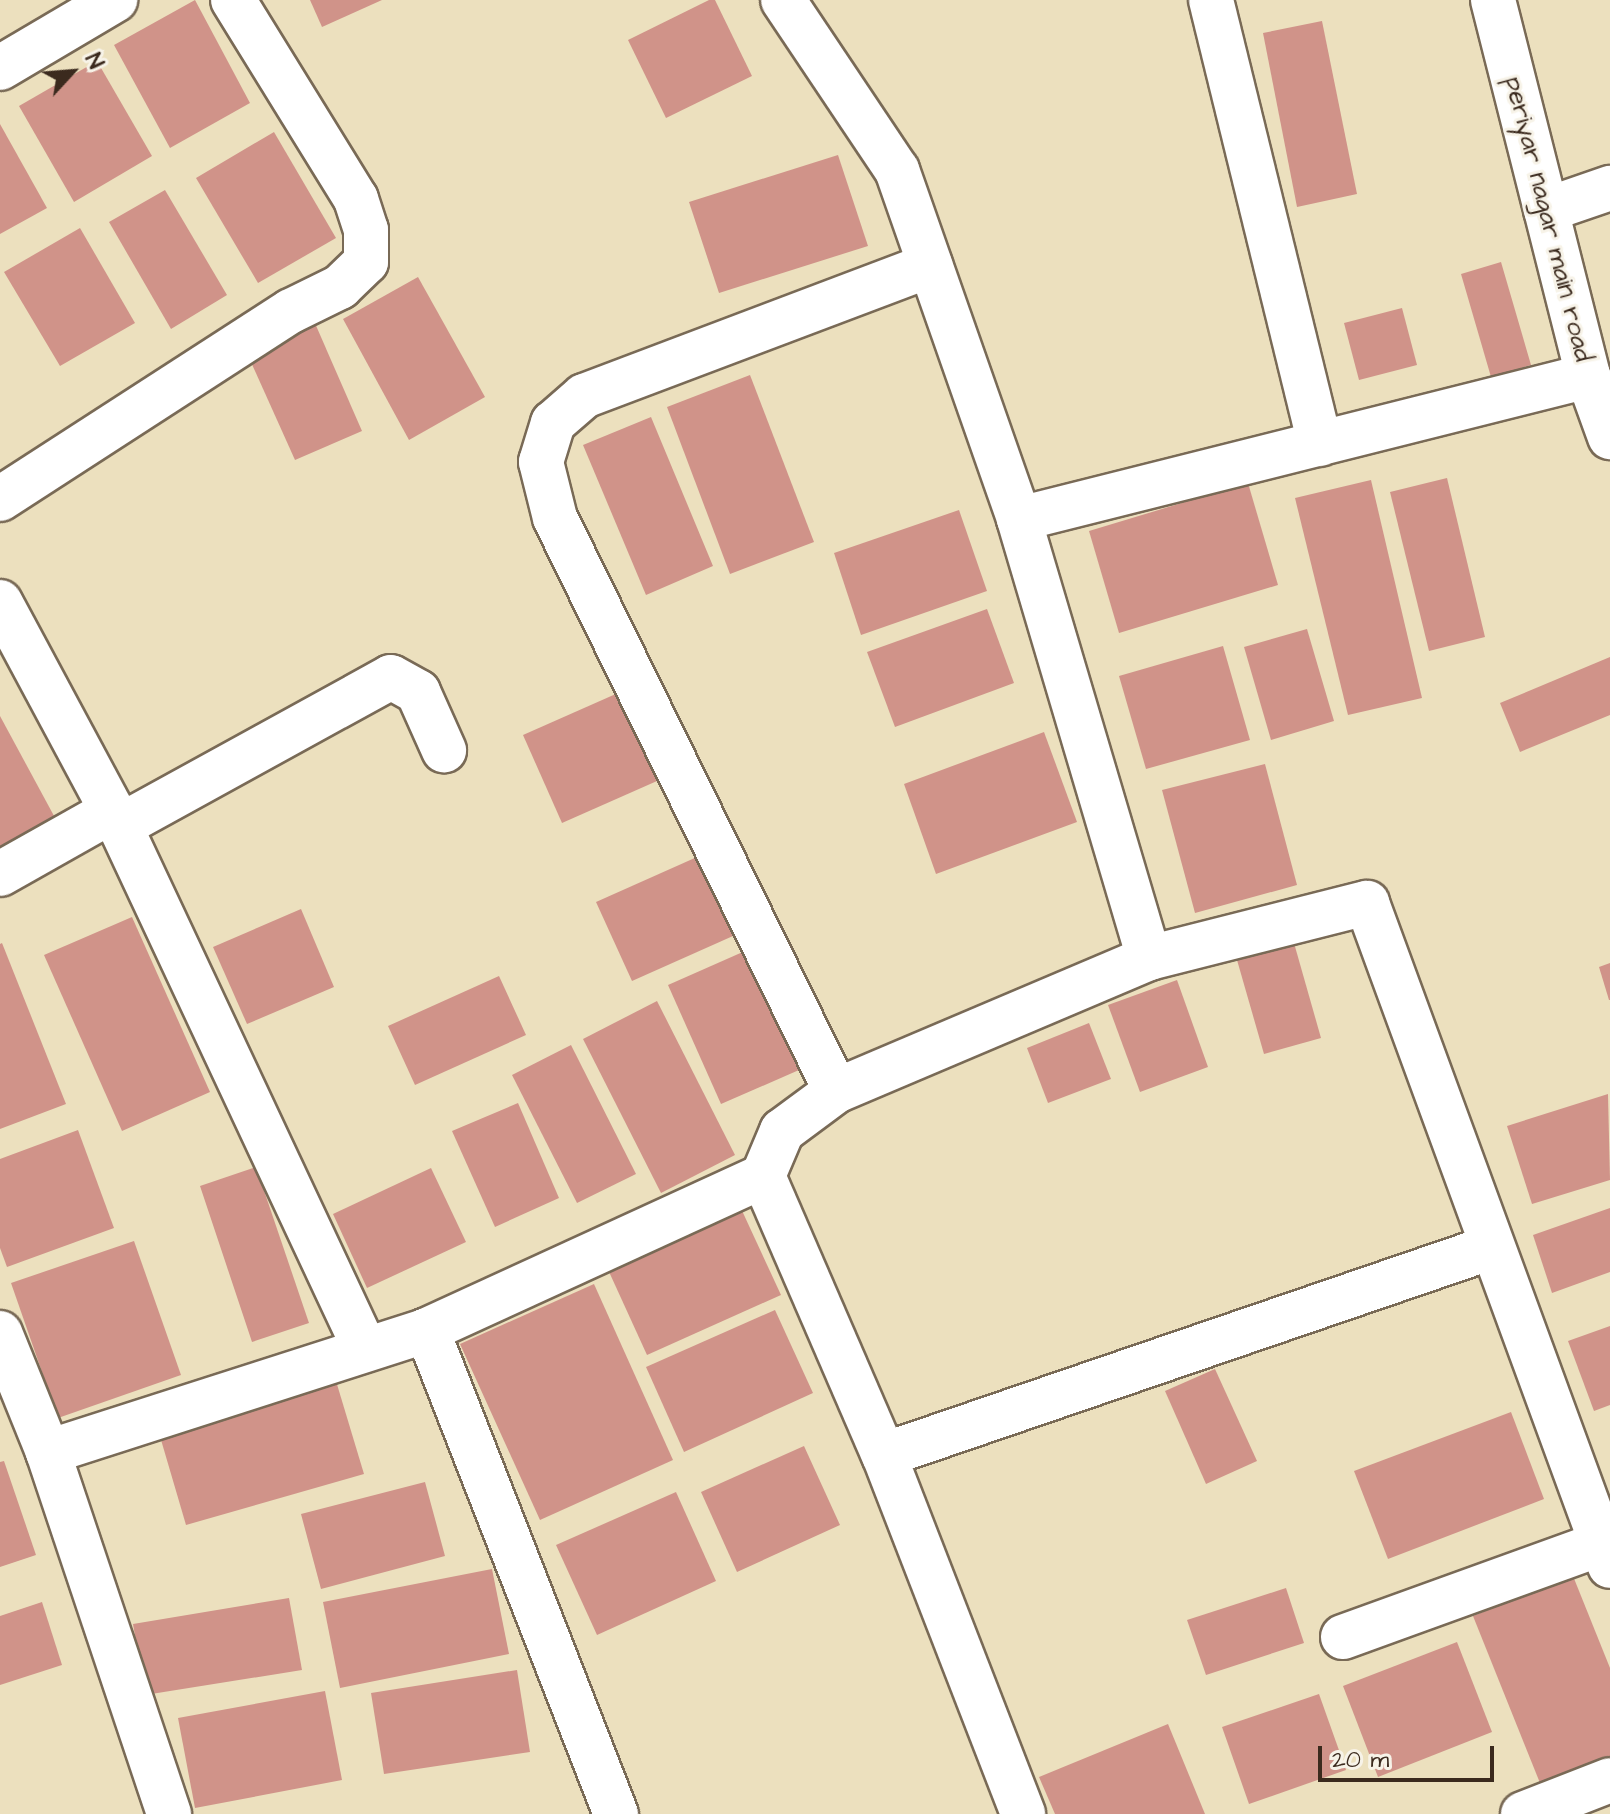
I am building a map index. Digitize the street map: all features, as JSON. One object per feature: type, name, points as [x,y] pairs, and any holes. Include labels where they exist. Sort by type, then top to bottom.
[{"type":"street","points":[[0,68],[115,0]]},
{"type":"street","points":[[0,499],[291,311],[340,287],[366,262],[366,230],[356,199],[233,0]]},
{"type":"street","points":[[783,0],[897,170],[1019,519],[1149,958]]},
{"type":"street","points":[[1211,0],[1320,444]]},
{"type":"street","name":"periyar nagar main road","points":[[1493,0],[1588,376],[1610,437]]},
{"type":"street","points":[[1546,210],[1610,188]]},
{"type":"street","points":[[836,1091],[555,518],[541,462],[553,423],[584,396],[930,265]]},
{"type":"street","points":[[1019,519],[1588,376]]},
{"type":"street","points":[[0,602],[116,818],[364,1347]]},
{"type":"street","points":[[0,874],[391,677],[418,692],[444,750]]},
{"type":"street","points":[[48,1452],[364,1347],[427,1330],[763,1176],[782,1131],[836,1091],[1149,958],[1367,903],[1606,1554],[1343,1637]]},
{"type":"street","points":[[763,1176],[884,1455],[1023,1814]]},
{"type":"street","points":[[884,1455],[1492,1247]]},
{"type":"street","points":[[427,1330],[616,1814]]},
{"type":"street","points":[[0,1333],[48,1452],[169,1814]]},
{"type":"street","points":[[1523,1814],[1610,1780]]},
{"type":"building","points":[[195,0],[250,103],[170,148],[114,45]]},
{"type":"building","points":[[310,0],[382,0],[322,27]]},
{"type":"building","points":[[709,0],[715,0],[752,76],[666,118],[628,40]]},
{"type":"building","points":[[1322,21],[1357,194],[1297,207],[1263,33]]},
{"type":"building","points":[[97,61],[152,156],[74,202],[19,106]]},
{"type":"building","points":[[0,124],[47,208],[0,234]]},
{"type":"building","points":[[274,132],[336,238],[258,283],[196,178]]},
{"type":"building","points":[[838,155],[868,246],[719,293],[689,202]]},
{"type":"building","points":[[165,190],[227,295],[171,329],[109,222]]},
{"type":"building","points":[[80,228],[135,323],[60,366],[4,272]]},
{"type":"building","points":[[1501,262],[1531,365],[1491,377],[1461,274]]},
{"type":"building","points":[[418,277],[485,397],[409,440],[343,319]]},
{"type":"building","points":[[1402,308],[1417,365],[1359,380],[1344,323]]},
{"type":"building","points":[[314,321],[362,431],[295,460],[246,351]]},
{"type":"building","points":[[750,375],[814,542],[730,574],[667,407]]},
{"type":"building","points":[[651,417],[713,566],[646,595],[583,445]]},
{"type":"building","points":[[1447,478],[1485,637],[1429,651],[1390,492]]},
{"type":"building","points":[[1371,480],[1422,698],[1348,715],[1295,498]]},
{"type":"building","points":[[1248,483],[1278,585],[1119,633],[1089,531]]},
{"type":"building","points":[[959,510],[987,591],[861,635],[834,553]]},
{"type":"building","points":[[987,609],[1014,683],[895,727],[867,652]]},
{"type":"building","points":[[1307,629],[1334,721],[1271,740],[1244,647]]},
{"type":"building","points":[[1223,646],[1250,740],[1146,769],[1119,676]]},
{"type":"building","points":[[1610,657],[1610,715],[1520,752],[1500,703]]},
{"type":"building","points":[[618,693],[657,781],[562,823],[523,735]]},
{"type":"building","points":[[0,716],[60,827],[0,860]]},
{"type":"building","points":[[1044,732],[1077,822],[936,874],[904,784]]},
{"type":"building","points":[[1265,764],[1297,885],[1195,913],[1162,790]]},
{"type":"building","points":[[697,857],[733,936],[632,981],[596,902]]},
{"type":"building","points":[[301,909],[334,987],[247,1024],[213,947]]},
{"type":"building","points":[[132,917],[210,1092],[122,1131],[44,955]]},
{"type":"building","points":[[1294,943],[1321,1038],[1264,1054],[1237,960]]},
{"type":"building","points":[[0,944],[66,1104],[0,1129]]},
{"type":"building","points":[[745,951],[799,1070],[721,1104],[668,985]]},
{"type":"building","points":[[1610,963],[1610,1000],[1609,1000],[1599,967]]},
{"type":"building","points":[[499,976],[526,1035],[415,1085],[388,1026]]},
{"type":"building","points":[[1177,980],[1208,1067],[1140,1092],[1108,1005]]},
{"type":"building","points":[[657,1001],[735,1155],[661,1193],[583,1039]]},
{"type":"building","points":[[1089,1023],[1111,1079],[1048,1103],[1027,1048]]},
{"type":"building","points":[[571,1045],[636,1174],[577,1203],[512,1075]]},
{"type":"building","points":[[1608,1094],[1610,1180],[1532,1204],[1507,1126]]},
{"type":"building","points":[[518,1103],[559,1198],[495,1227],[452,1131]]},
{"type":"building","points":[[78,1130],[114,1228],[7,1267],[0,1248],[0,1159]]},
{"type":"building","points":[[256,1167],[309,1323],[252,1342],[200,1186]]},
{"type":"building","points":[[431,1168],[466,1242],[367,1288],[333,1214]]},
{"type":"building","points":[[738,1202],[781,1295],[647,1355],[605,1263]]},
{"type":"building","points":[[1610,1208],[1610,1272],[1552,1293],[1533,1235]]},
{"type":"building","points":[[134,1241],[181,1375],[58,1418],[11,1283]]},
{"type":"building","points":[[594,1284],[673,1460],[540,1520],[460,1344]]},
{"type":"building","points":[[775,1310],[813,1393],[684,1452],[646,1367]]},
{"type":"building","points":[[1610,1326],[1610,1405],[1594,1411],[1568,1341]]},
{"type":"building","points":[[1215,1369],[1257,1461],[1206,1484],[1165,1391]]},
{"type":"building","points":[[336,1381],[364,1474],[186,1525],[159,1433]]},
{"type":"building","points":[[1511,1412],[1544,1499],[1388,1559],[1354,1471]]},
{"type":"building","points":[[804,1446],[840,1525],[737,1572],[701,1492]]},
{"type":"building","points":[[4,1461],[36,1555],[0,1567],[0,1462]]},
{"type":"building","points":[[425,1482],[445,1556],[321,1589],[301,1514]]},
{"type":"building","points":[[676,1492],[716,1581],[597,1635],[556,1545]]},
{"type":"building","points":[[492,1569],[509,1654],[340,1688],[323,1602]]},
{"type":"building","points":[[1573,1576],[1610,1668],[1610,1767],[1544,1793],[1473,1616]]},
{"type":"building","points":[[1286,1588],[1304,1643],[1206,1675],[1187,1620]]},
{"type":"building","points":[[289,1598],[302,1670],[145,1695],[133,1624]]},
{"type":"building","points":[[42,1602],[62,1665],[0,1685],[0,1616]]},
{"type":"building","points":[[1457,1642],[1492,1732],[1378,1777],[1343,1686]]},
{"type":"building","points":[[517,1670],[530,1752],[384,1774],[371,1693]]},
{"type":"building","points":[[325,1691],[342,1780],[195,1808],[178,1718]]},
{"type":"building","points":[[1319,1694],[1346,1770],[1249,1804],[1222,1727]]},
{"type":"building","points":[[1168,1724],[1205,1814],[1055,1814],[1039,1777]]}]
